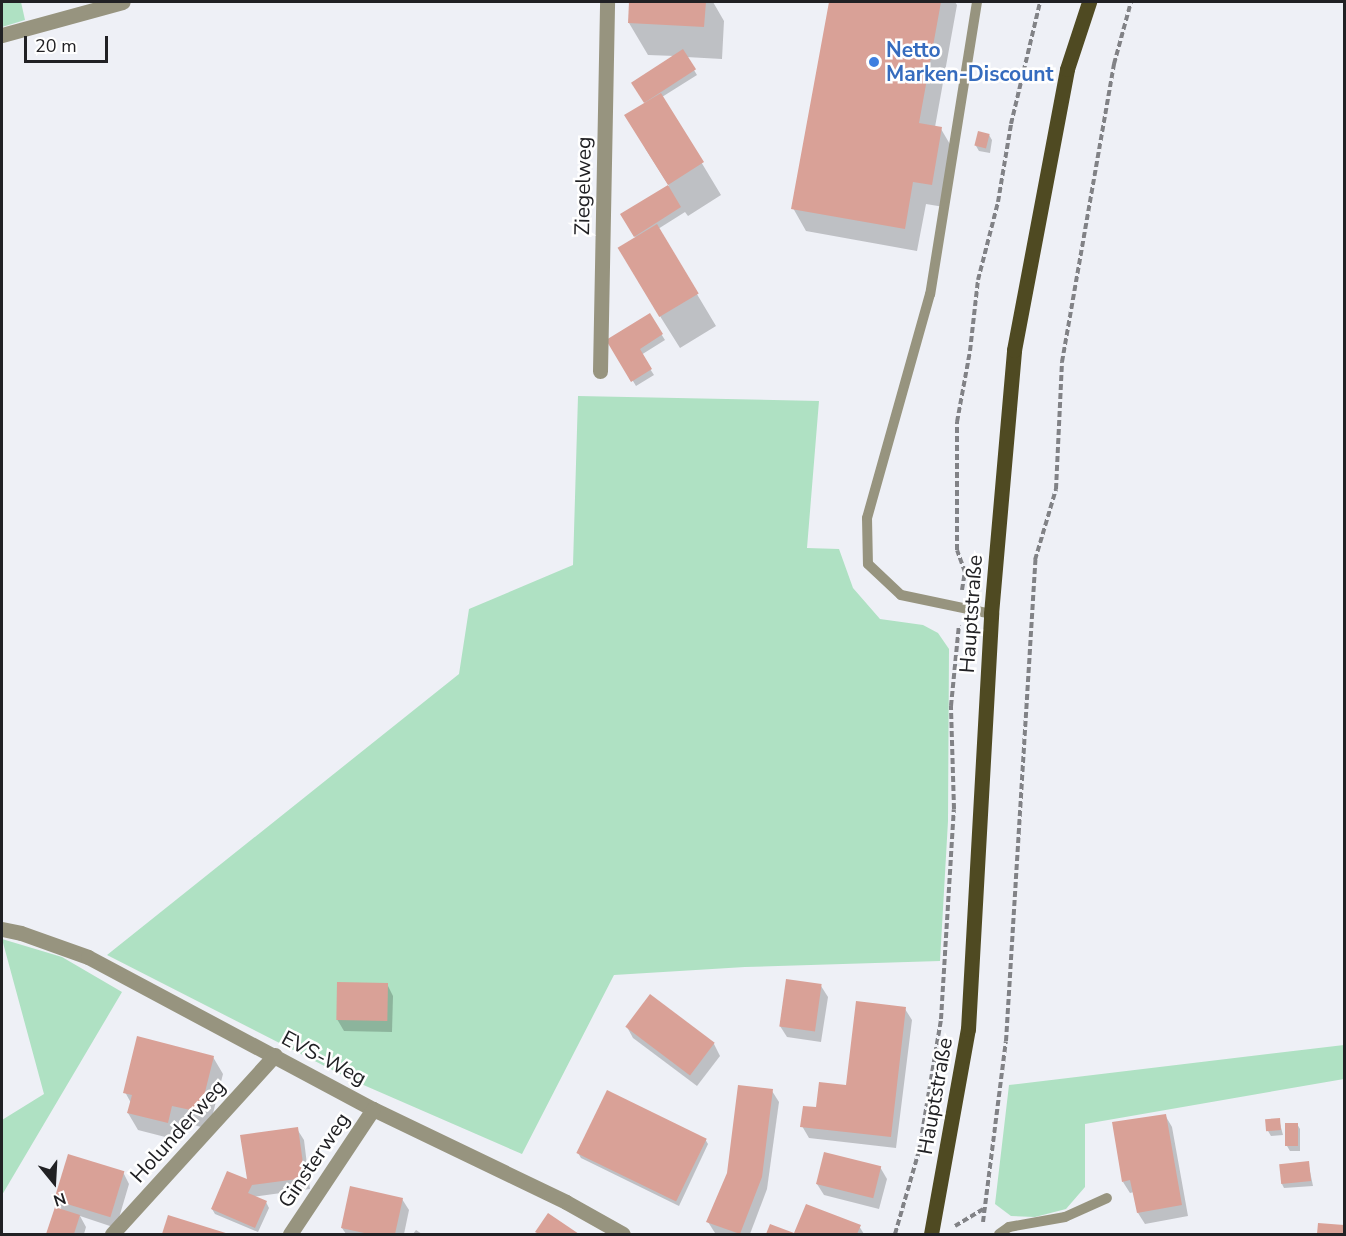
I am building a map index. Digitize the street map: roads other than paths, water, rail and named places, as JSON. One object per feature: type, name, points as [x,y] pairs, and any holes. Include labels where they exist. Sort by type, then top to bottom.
[{"type":"main road","name":"Hauptstraße","points":[[931,1234],[968,1029],[991,614],[1014,350],[1067,69],[1089,2]]},
{"type":"street","points":[[2,34],[123,2]]},
{"type":"street","name":"Ziegelweg","points":[[600,371],[607,2]]},
{"type":"street","name":"EVS-Weg","points":[[2,929],[21,933],[88,957],[374,1109],[566,1202],[623,1234]]},
{"type":"street","name":"Holunderweg","points":[[112,1234],[275,1055]]},
{"type":"street","name":"Ginsterweg","points":[[290,1234],[374,1109]]},
{"type":"lane","points":[[977,2],[930,294],[867,518],[868,564],[901,595],[991,614]]},
{"type":"lane","points":[[999,1234],[1009,1227],[1065,1217],[1107,1198]]},
{"type":"place","name":"Netto Marken-Discount","points":[[874,62]]}]
